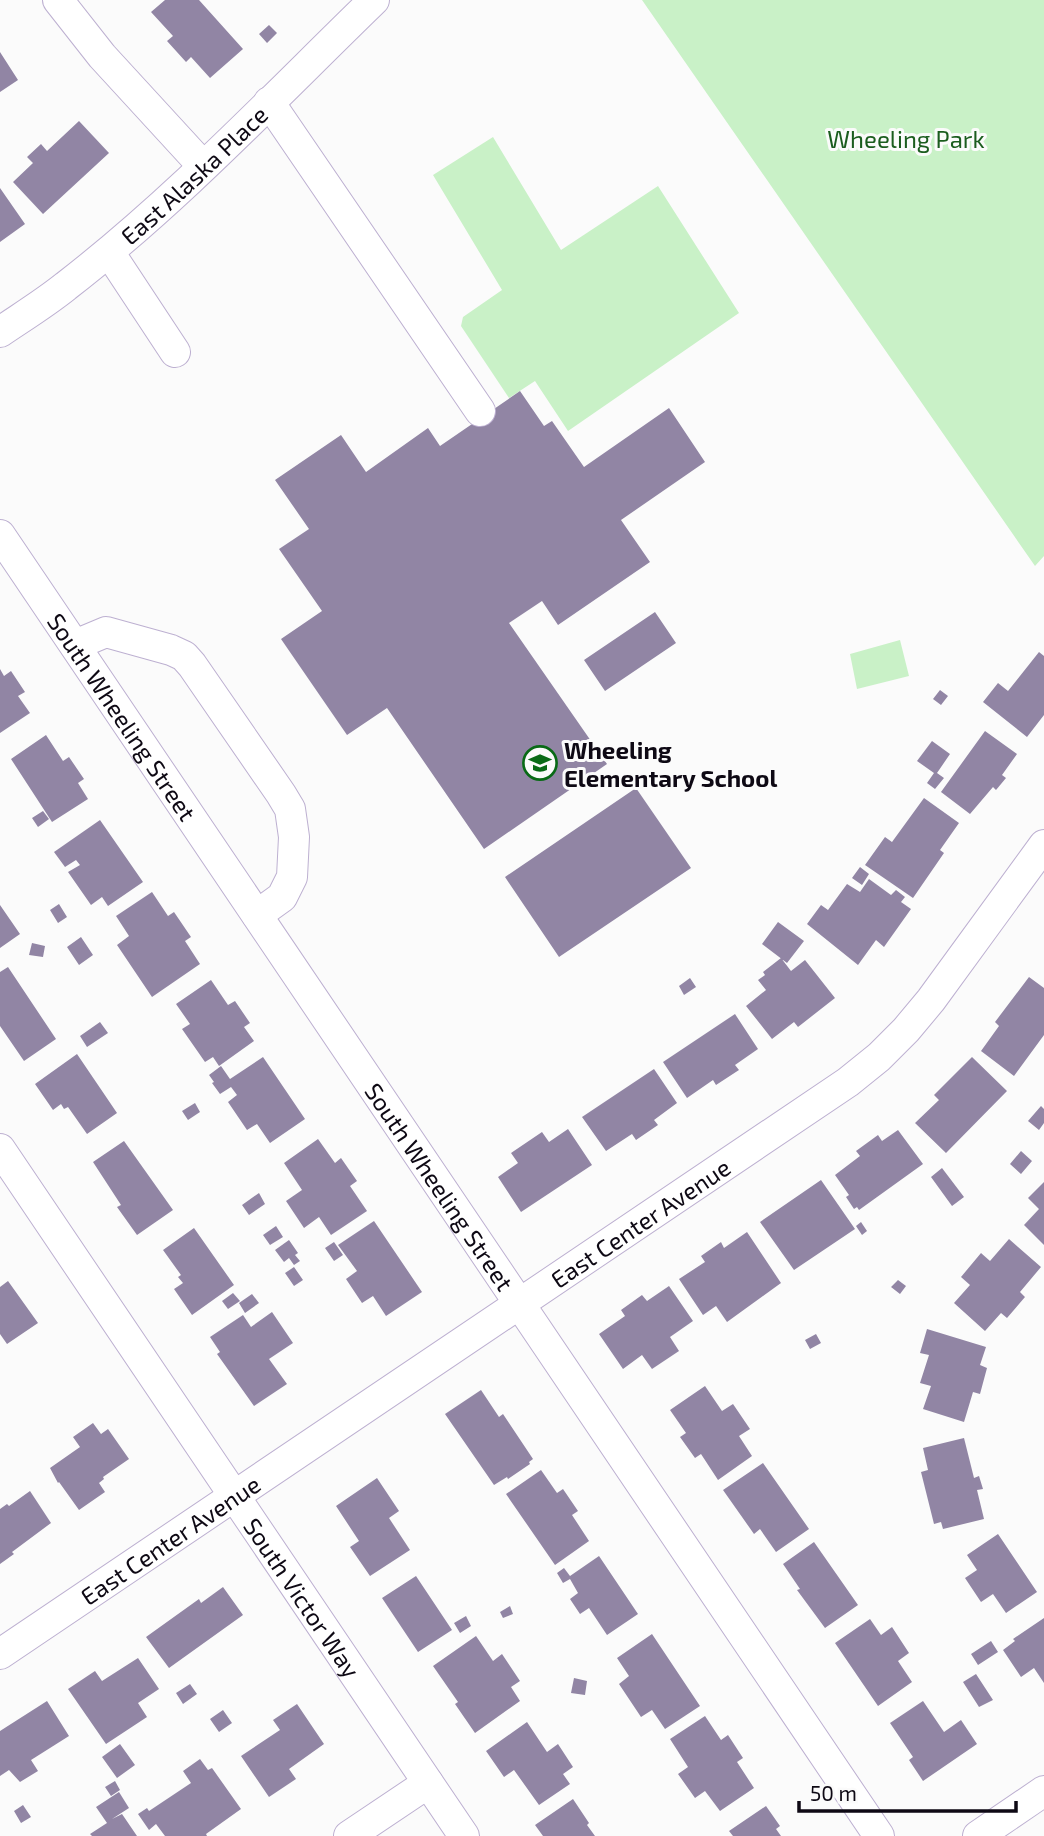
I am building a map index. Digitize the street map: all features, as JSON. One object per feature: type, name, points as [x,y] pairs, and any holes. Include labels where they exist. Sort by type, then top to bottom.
[{"type":"street","points":[[58,0],[102,56],[203,166]]},
{"type":"street","name":"East Alaska Place","points":[[0,332],[64,288],[109,252],[203,166],[374,0]]},
{"type":"street","points":[[269,102],[480,411]]},
{"type":"street","points":[[109,252],[175,352]]},
{"type":"street","name":"South Wheeling Street","points":[[0,534],[879,1836]]},
{"type":"street","points":[[75,645],[106,632],[184,656],[290,809],[294,837],[292,877],[282,897],[257,915]]},
{"type":"street","name":"East Center Avenue","points":[[0,1654],[848,1082],[878,1058],[931,1000],[1044,845]]},
{"type":"street","name":"South Victor Way","points":[[0,1149],[10,1184],[235,1497],[464,1836]]},
{"type":"street","points":[[349,1836],[428,1783]]},
{"type":"street","points":[[978,1836],[1044,1791]]},
{"type":"green space","name":"Wheeling Park","points":[[642,0],[1044,0],[1044,556],[1035,566]]},
{"type":"green space","points":[[493,137],[561,250],[658,186],[739,313],[568,431],[535,381],[509,398],[461,326],[463,317],[502,290],[433,175]]},
{"type":"green space","points":[[900,640],[909,676],[857,689],[850,654]]},
{"type":"building","points":[[165,0],[199,0],[243,49],[210,78],[191,57],[186,62],[167,41],[173,36],[151,12]]},
{"type":"building","points":[[269,25],[277,33],[267,43],[259,34]]},
{"type":"building","points":[[0,52],[18,80],[0,92]]},
{"type":"building","points":[[79,121],[109,153],[43,214],[13,182],[33,163],[27,157],[41,144],[47,151]]},
{"type":"building","points":[[0,188],[25,224],[0,242]]},
{"type":"building","points":[[520,391],[544,426],[552,421],[584,467],[669,408],[705,462],[621,520],[650,562],[558,625],[542,601],[509,623],[607,764],[484,849],[387,708],[347,735],[281,639],[322,611],[279,549],[309,529],[275,480],[341,435],[366,472],[428,428],[440,446]]},
{"type":"building","points":[[655,612],[676,643],[605,691],[584,660]]},
{"type":"building","points":[[1039,652],[1044,656],[1044,715],[1027,737],[983,702],[998,683],[1008,691]]},
{"type":"building","points":[[0,669],[4,676],[11,671],[25,692],[18,696],[30,713],[0,733]]},
{"type":"building","points":[[940,690],[948,696],[941,705],[933,699]]},
{"type":"building","points":[[985,731],[1017,754],[1002,775],[1006,778],[996,790],[993,787],[970,814],[941,792]]},
{"type":"building","points":[[46,735],[63,761],[69,757],[84,779],[78,783],[88,799],[52,822],[11,759]]},
{"type":"building","points":[[932,741],[950,754],[937,773],[944,778],[935,789],[927,783],[934,773],[917,761]]},
{"type":"building","points":[[636,788],[691,868],[559,957],[505,877]]},
{"type":"building","points":[[924,798],[959,823],[940,850],[944,853],[913,898],[865,865],[885,837],[892,842]]},
{"type":"building","points":[[43,811],[49,819],[38,827],[32,818]]},
{"type":"building","points":[[100,820],[143,882],[108,906],[102,897],[91,905],[68,872],[80,865],[76,860],[65,867],[54,852]]},
{"type":"building","points":[[860,867],[869,874],[862,885],[852,878]]},
{"type":"building","points":[[869,879],[891,895],[896,890],[905,897],[901,902],[911,909],[884,947],[876,940],[858,965],[807,924],[821,905],[828,910],[847,884],[860,892]]},
{"type":"building","points":[[152,892],[168,916],[174,912],[191,937],[185,941],[200,964],[152,997],[117,945],[129,936],[116,916]]},
{"type":"building","points":[[59,904],[67,917],[58,923],[50,910]]},
{"type":"building","points":[[0,905],[20,934],[0,948]]},
{"type":"building","points":[[778,922],[804,941],[787,963],[762,944]]},
{"type":"building","points":[[81,937],[93,955],[79,965],[67,947]]},
{"type":"building","points":[[32,943],[45,946],[43,957],[29,955]]},
{"type":"building","points":[[781,958],[791,971],[805,960],[835,998],[798,1027],[794,1022],[772,1039],[746,1006],[766,990],[758,980],[765,975],[763,972]]},
{"type":"building","points":[[8,967],[56,1039],[24,1061],[0,1026],[0,972]]},
{"type":"building","points":[[1029,977],[1044,988],[1044,1035],[1014,1076],[981,1051],[999,1026],[995,1022]]},
{"type":"building","points":[[690,978],[696,987],[684,995],[679,986]]},
{"type":"building","points":[[211,980],[228,1005],[235,1001],[250,1023],[244,1027],[254,1041],[219,1066],[213,1057],[205,1062],[182,1029],[190,1024],[176,1004]]},
{"type":"building","points":[[735,1014],[758,1049],[735,1065],[739,1070],[716,1085],[713,1080],[687,1098],[663,1062]]},
{"type":"building","points":[[100,1022],[108,1033],[87,1047],[80,1036]]},
{"type":"building","points":[[77,1054],[117,1113],[87,1134],[68,1107],[64,1109],[61,1104],[53,1110],[35,1084]]},
{"type":"building","points":[[263,1057],[305,1119],[270,1143],[257,1124],[247,1130],[228,1102],[237,1095],[231,1087],[220,1094],[209,1075],[221,1066],[230,1079]]},
{"type":"building","points":[[972,1057],[1007,1091],[946,1153],[915,1123],[939,1100],[934,1095]]},
{"type":"building","points":[[654,1069],[677,1103],[654,1120],[658,1125],[636,1140],[632,1134],[606,1151],[582,1117]]},
{"type":"building","points":[[195,1103],[200,1112],[188,1120],[182,1111]]},
{"type":"building","points":[[1041,1106],[1044,1109],[1044,1123],[1039,1130],[1028,1121]]},
{"type":"building","points":[[568,1129],[592,1165],[521,1212],[498,1177],[518,1163],[511,1153],[542,1132],[549,1142]]},
{"type":"building","points":[[898,1130],[923,1164],[859,1210],[857,1207],[854,1209],[846,1197],[849,1195],[835,1175],[860,1156],[856,1151],[878,1135],[882,1141]]},
{"type":"building","points":[[318,1139],[335,1163],[341,1158],[357,1181],[350,1186],[367,1211],[331,1235],[319,1217],[304,1228],[286,1201],[302,1190],[284,1163]]},
{"type":"building","points":[[124,1141],[173,1210],[137,1235],[117,1207],[121,1205],[93,1162]]},
{"type":"building","points":[[1021,1151],[1032,1161],[1021,1174],[1010,1164]]},
{"type":"building","points":[[942,1168],[964,1197],[952,1206],[931,1177]]},
{"type":"building","points":[[821,1180],[855,1229],[794,1270],[760,1222]]},
{"type":"building","points":[[1044,1182],[1044,1245],[1024,1225],[1039,1209],[1028,1198]]},
{"type":"building","points":[[259,1193],[265,1204],[249,1215],[242,1205]]},
{"type":"building","points":[[374,1221],[422,1292],[386,1316],[373,1296],[362,1303],[346,1279],[357,1271],[338,1245]]},
{"type":"building","points":[[861,1222],[867,1231],[862,1235],[856,1226]]},
{"type":"building","points":[[276,1226],[283,1237],[270,1245],[263,1235]]},
{"type":"building","points":[[194,1228],[234,1285],[192,1315],[174,1289],[183,1283],[178,1277],[181,1275],[163,1250]]},
{"type":"building","points":[[747,1232],[781,1283],[727,1322],[716,1306],[703,1315],[679,1279],[705,1262],[701,1256],[721,1242],[724,1248]]},
{"type":"building","points":[[1009,1239],[1041,1267],[1020,1292],[1025,1297],[1007,1318],[1001,1313],[985,1331],[954,1303],[970,1285],[961,1277],[981,1253],[990,1261]]},
{"type":"building","points":[[289,1240],[300,1261],[294,1265],[289,1258],[284,1262],[275,1250]]},
{"type":"building","points":[[334,1242],[343,1255],[334,1261],[325,1248]]},
{"type":"building","points":[[294,1267],[303,1280],[294,1286],[285,1273]]},
{"type":"building","points":[[898,1280],[906,1286],[900,1294],[891,1287]]},
{"type":"building","points":[[8,1281],[38,1323],[7,1344],[0,1334],[0,1287]]},
{"type":"building","points":[[669,1286],[693,1321],[670,1337],[679,1351],[652,1369],[642,1355],[623,1369],[599,1334],[625,1316],[621,1310],[642,1295],[647,1301]]},
{"type":"building","points":[[233,1293],[240,1301],[228,1309],[222,1301]]},
{"type":"building","points":[[252,1294],[259,1303],[245,1313],[239,1303]]},
{"type":"building","points":[[272,1312],[293,1343],[269,1359],[287,1384],[254,1406],[217,1354],[220,1352],[210,1337],[243,1315],[251,1327]]},
{"type":"building","points":[[927,1329],[986,1347],[980,1365],[987,1368],[980,1394],[973,1392],[964,1422],[923,1409],[931,1386],[920,1383],[929,1355],[920,1353]]},
{"type":"building","points":[[816,1334],[821,1343],[810,1349],[805,1340]]},
{"type":"building","points":[[705,1386],[722,1411],[733,1404],[750,1429],[739,1436],[752,1456],[718,1480],[701,1454],[695,1458],[680,1437],[686,1433],[670,1410]]},
{"type":"building","points":[[481,1390],[499,1417],[503,1414],[533,1459],[508,1479],[507,1477],[494,1485],[445,1414]]},
{"type":"building","points":[[93,1423],[101,1434],[108,1429],[129,1459],[103,1477],[99,1483],[105,1492],[79,1510],[50,1468],[80,1447],[73,1437]]},
{"type":"building","points":[[964,1438],[974,1478],[979,1476],[983,1489],[977,1490],[984,1519],[943,1529],[941,1522],[934,1524],[921,1472],[928,1470],[923,1448]]},
{"type":"building","points":[[763,1463],[809,1529],[776,1552],[760,1529],[754,1534],[723,1490]]},
{"type":"building","points":[[541,1470],[557,1493],[563,1489],[578,1511],[572,1515],[589,1541],[555,1565],[506,1494]]},
{"type":"building","points":[[377,1478],[399,1511],[389,1518],[410,1550],[370,1576],[350,1547],[359,1541],[336,1506]]},
{"type":"building","points":[[30,1491],[51,1523],[0,1564],[0,1509]]},
{"type":"building","points":[[998,1534],[1037,1592],[1006,1613],[993,1594],[981,1602],[965,1578],[977,1570],[967,1555]]},
{"type":"building","points":[[814,1542],[858,1605],[825,1628],[797,1590],[800,1589],[783,1564]]},
{"type":"building","points":[[599,1556],[638,1614],[607,1635],[589,1608],[580,1614],[570,1599],[578,1593],[570,1579],[563,1583],[557,1573],[564,1568],[570,1576]]},
{"type":"building","points":[[416,1576],[452,1630],[418,1652],[382,1598]]},
{"type":"building","points":[[223,1587],[243,1615],[169,1668],[146,1637],[199,1599],[201,1603]]},
{"type":"building","points":[[510,1606],[513,1614],[503,1618],[500,1612]]},
{"type":"building","points":[[466,1616],[471,1626],[460,1633],[454,1623]]},
{"type":"building","points":[[1044,1618],[1044,1683],[1034,1668],[1021,1677],[1003,1650],[1015,1641],[1013,1639]]},
{"type":"building","points":[[870,1619],[881,1635],[892,1627],[909,1653],[898,1661],[912,1682],[878,1706],[835,1643]]},
{"type":"building","points":[[652,1634],[700,1706],[665,1729],[652,1710],[641,1717],[619,1684],[629,1676],[617,1658]]},
{"type":"building","points":[[476,1636],[493,1661],[502,1654],[520,1681],[511,1687],[520,1701],[475,1733],[433,1666]]},
{"type":"building","points":[[991,1641],[998,1652],[978,1665],[971,1654]]},
{"type":"building","points":[[138,1658],[159,1689],[138,1703],[147,1717],[106,1744],[68,1689],[95,1671],[102,1681]]},
{"type":"building","points":[[976,1674],[993,1700],[979,1707],[963,1682]]},
{"type":"building","points":[[574,1678],[587,1681],[585,1695],[571,1693]]},
{"type":"building","points":[[190,1684],[197,1694],[183,1704],[176,1693]]},
{"type":"building","points":[[47,1701],[69,1736],[31,1760],[38,1771],[20,1782],[9,1770],[0,1776],[0,1731]]},
{"type":"building","points":[[923,1701],[944,1732],[961,1720],[977,1744],[923,1781],[909,1760],[913,1757],[890,1723]]},
{"type":"building","points":[[297,1704],[324,1744],[289,1769],[296,1779],[269,1797],[241,1756],[280,1730],[273,1720]]},
{"type":"building","points":[[223,1710],[232,1723],[219,1732],[210,1719]]},
{"type":"building","points":[[705,1716],[721,1740],[728,1735],[743,1758],[737,1762],[754,1788],[720,1811],[705,1791],[695,1798],[678,1774],[688,1767],[670,1739]]},
{"type":"building","points":[[527,1722],[547,1752],[558,1744],[573,1767],[563,1774],[570,1784],[539,1805],[514,1770],[504,1777],[486,1751]]},
{"type":"building","points":[[120,1744],[135,1765],[117,1778],[102,1757]]},
{"type":"building","points":[[200,1759],[208,1770],[212,1768],[241,1809],[206,1834],[207,1836],[165,1836],[156,1824],[149,1830],[138,1814],[147,1808],[149,1811],[191,1783],[183,1771]]},
{"type":"building","points":[[115,1781],[120,1790],[111,1796],[105,1787]]},
{"type":"building","points":[[119,1792],[129,1808],[112,1819],[122,1814],[137,1836],[92,1836],[90,1834],[107,1823],[96,1807]]},
{"type":"building","points":[[573,1799],[595,1836],[543,1836],[535,1825]]},
{"type":"building","points":[[23,1805],[31,1817],[21,1823],[14,1811]]},
{"type":"building","points":[[766,1806],[780,1826],[776,1829],[781,1836],[733,1836],[729,1831]]},
{"type":"place","name":"Wheeling Elementary School","points":[[540,763]]}]
